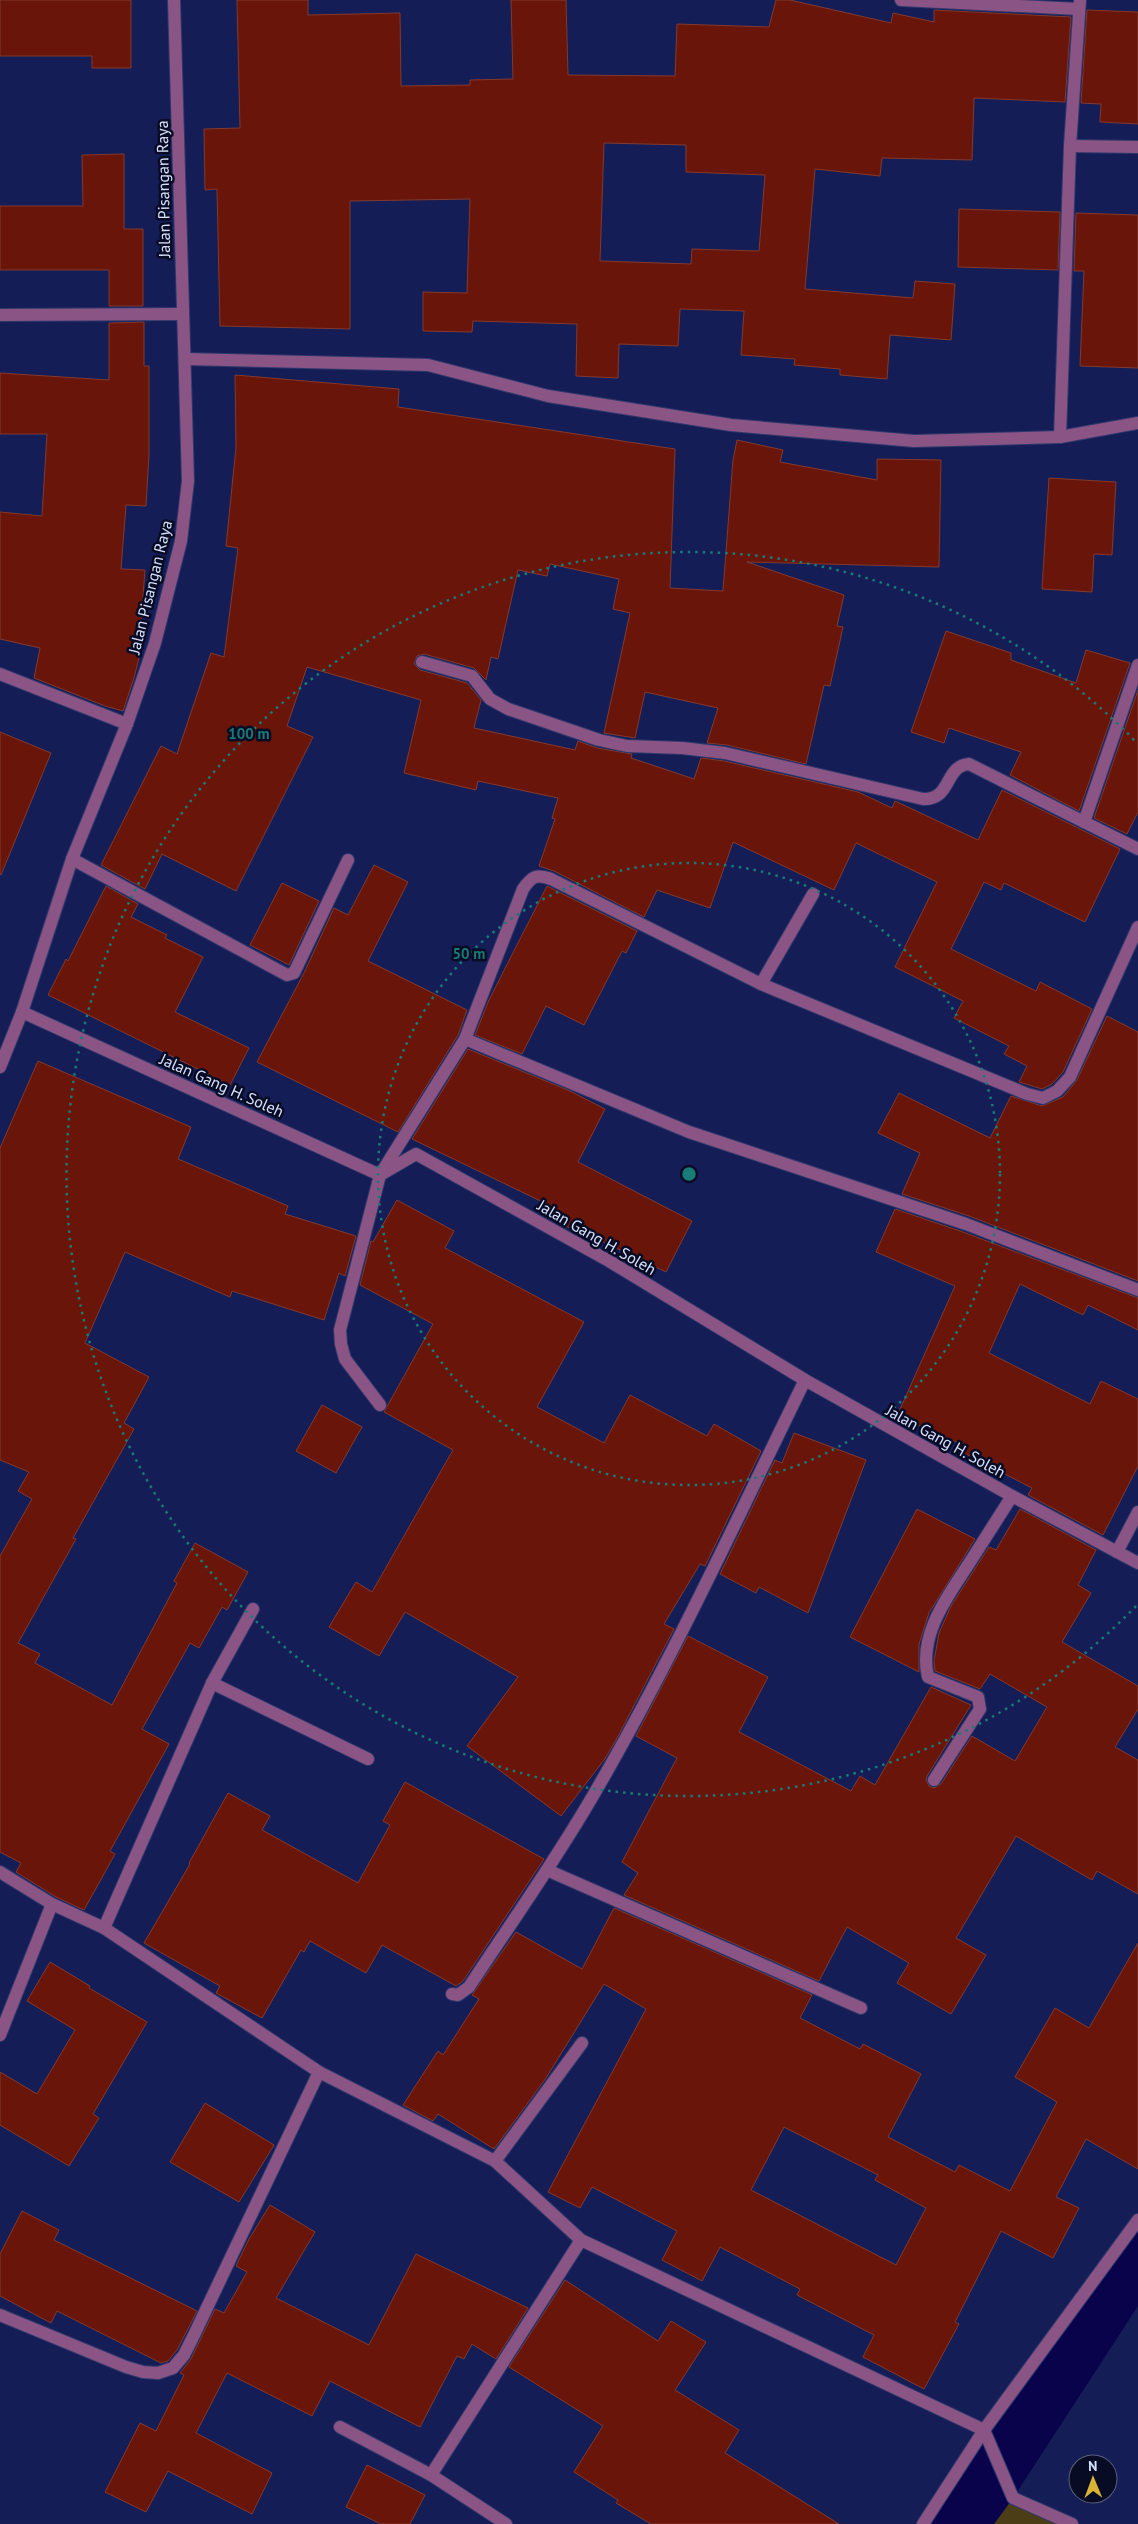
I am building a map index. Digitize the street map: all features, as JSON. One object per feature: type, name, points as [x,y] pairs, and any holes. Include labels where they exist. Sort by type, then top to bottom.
[{"type":"street","name":"Jalan Pisangan Raya","points":[[0,1066],[22,1012],[72,859],[127,724],[155,643],[181,541],[188,482],[186,359],[182,314],[174,0]]},
{"type":"street","points":[[901,0],[1079,4],[1070,146],[1060,437]]},
{"type":"street","points":[[1070,146],[1138,147]]},
{"type":"street","points":[[0,315],[182,314]]},
{"type":"street","points":[[186,359],[428,364],[548,396],[731,424],[914,441],[1060,437],[1138,422]]},
{"type":"street","points":[[422,662],[472,676],[490,699],[508,709],[599,740],[628,746],[682,748],[725,753],[923,799],[932,799],[939,796],[957,768],[969,764],[1138,849]]},
{"type":"street","points":[[1084,822],[1138,665]]},
{"type":"street","points":[[0,674],[127,724]]},
{"type":"street","points":[[72,859],[287,975],[294,973],[348,860]]},
{"type":"street","points":[[380,1405],[345,1359],[340,1330],[380,1175],[465,1039],[523,889],[532,877],[540,875],[761,984],[1027,1094],[1043,1098],[1057,1091],[1070,1077],[1138,927]]},
{"type":"street","points":[[761,984],[813,894]]},
{"type":"street","name":"Jalan Gang H. Soleh","points":[[22,1012],[380,1175],[416,1154],[609,1261],[805,1380],[1012,1496],[1138,1563]]},
{"type":"street","points":[[465,1039],[689,1132],[966,1224],[1138,1290]]},
{"type":"street","points":[[452,1994],[458,1995],[469,1987],[547,1870],[594,1794],[638,1715],[805,1380]]},
{"type":"street","points":[[934,1780],[980,1709],[980,1703],[978,1697],[928,1677],[925,1664],[927,1643],[938,1611],[1012,1496]]},
{"type":"street","points":[[1117,1552],[1138,1512]]},
{"type":"street","points":[[104,1928],[212,1683],[253,1609]]},
{"type":"street","points":[[212,1683],[368,1759]]},
{"type":"street","points":[[547,1870],[861,2008]]},
{"type":"street","points":[[0,1872],[52,1904],[104,1928],[319,2072],[495,2161],[581,2240],[984,2430],[1013,2498],[1072,2524]]},
{"type":"street","points":[[0,2035],[52,1904]]},
{"type":"street","points":[[495,2161],[582,2043]]},
{"type":"street","points":[[0,2316],[126,2367],[158,2373],[173,2368],[184,2355],[194,2335],[319,2072]]},
{"type":"street","points":[[923,2524],[984,2430],[1138,2220]]},
{"type":"street","points":[[430,2476],[581,2240]]},
{"type":"street","points":[[340,2427],[430,2476],[506,2524]]},
{"type":"shaded area","points":[[1138,2220],[1138,2306],[1013,2498],[994,2524],[923,2524]]},
{"type":"shaded area","points":[[1013,2498],[1072,2524],[994,2524]]},
{"type":"building","points":[[0,0],[131,0],[131,68],[92,68],[92,56],[0,56]]},
{"type":"building","points":[[237,0],[308,0],[308,15],[400,13],[401,86],[470,85],[470,80],[513,79],[511,0],[566,0],[568,75],[675,76],[677,24],[769,27],[776,0],[790,0],[891,23],[893,13],[934,22],[934,10],[1071,17],[1065,102],[974,98],[972,160],[882,158],[880,176],[815,169],[805,289],[913,298],[915,281],[955,284],[951,340],[890,335],[887,379],[840,375],[840,369],[794,365],[795,359],[741,355],[744,311],[680,309],[678,346],[619,344],[618,378],[576,376],[577,324],[473,321],[472,332],[423,331],[423,292],[467,293],[470,199],[350,201],[350,329],[220,326],[217,189],[205,190],[204,129],[240,128]],"holes":[[[604,143],[686,145],[686,172],[765,175],[759,251],[692,249],[691,264],[600,261]]]},
{"type":"building","points":[[1087,10],[1138,12],[1138,124],[1100,122],[1101,104],[1081,103]]},
{"type":"building","points":[[124,154],[124,229],[143,229],[143,306],[109,306],[109,270],[0,270],[0,206],[83,206],[82,155]]},
{"type":"building","points":[[959,209],[1060,212],[1058,270],[958,267]]},
{"type":"building","points":[[1076,213],[1138,215],[1138,368],[1080,366],[1084,271],[1074,271]]},
{"type":"building","points":[[144,322],[144,366],[149,366],[149,454],[146,506],[126,505],[121,569],[145,570],[141,621],[148,622],[134,678],[123,711],[105,706],[34,678],[40,648],[0,639],[0,512],[42,516],[47,434],[0,434],[0,373],[109,380],[109,323]]},
{"type":"building","points":[[235,375],[399,389],[398,407],[675,449],[670,588],[723,591],[733,460],[737,440],[783,450],[780,462],[877,480],[877,459],[941,460],[939,567],[747,562],[844,595],[837,626],[843,627],[830,686],[824,685],[806,764],[727,745],[707,743],[718,708],[645,692],[635,738],[604,733],[630,613],[613,609],[619,579],[550,564],[547,576],[518,570],[498,659],[491,657],[486,680],[474,668],[424,654],[417,656],[414,664],[420,670],[467,683],[481,700],[474,728],[575,750],[578,741],[597,748],[632,754],[631,758],[694,779],[701,758],[724,761],[858,792],[892,808],[895,801],[978,840],[1002,790],[1120,849],[1085,922],[1004,883],[1001,890],[984,882],[951,949],[1036,991],[1040,982],[1092,1009],[1063,1072],[1052,1084],[1042,1089],[1019,1082],[1027,1066],[1004,1054],[1009,1046],[954,1018],[963,1001],[895,967],[937,882],[856,843],[834,890],[733,842],[710,908],[657,890],[644,917],[554,871],[539,866],[555,819],[552,818],[558,798],[478,781],[476,790],[404,773],[421,700],[307,667],[287,726],[313,737],[236,891],[162,854],[145,889],[101,865],[161,746],[177,754],[211,653],[224,657],[238,548],[226,546],[236,447]]},
{"type":"building","points":[[1049,478],[1116,482],[1112,555],[1094,554],[1092,592],[1042,589]]},
{"type":"building","points":[[946,631],[1011,653],[1011,660],[1076,683],[1086,650],[1130,663],[1079,811],[1010,775],[1021,752],[949,728],[944,743],[911,732]]},
{"type":"building","points":[[1138,690],[1138,812],[1127,834],[1094,818]]},
{"type":"building","points":[[0,732],[51,753],[1,875],[0,874]]},
{"type":"building","points":[[374,865],[408,882],[368,961],[467,1010],[458,1035],[398,1132],[257,1062],[304,973],[334,908],[348,915]]},
{"type":"building","points":[[282,883],[319,901],[289,965],[250,945]]},
{"type":"building","points":[[106,886],[138,904],[131,917],[167,935],[165,938],[203,957],[175,1012],[249,1048],[230,1085],[48,995],[66,959],[68,961]]},
{"type":"building","points":[[547,886],[637,931],[626,953],[622,951],[584,1025],[546,1006],[522,1054],[475,1035],[489,1000]]},
{"type":"building","points":[[1107,1016],[1138,1032],[1138,1281],[969,1216],[902,1194],[920,1153],[878,1133],[899,1093],[990,1138],[1011,1096],[1042,1106],[1063,1097],[1077,1080]]},
{"type":"building","points":[[468,1049],[570,1091],[605,1109],[578,1162],[692,1221],[666,1272],[550,1218],[555,1208],[412,1139]]},
{"type":"building","points":[[38,1061],[191,1127],[178,1159],[288,1206],[285,1214],[356,1236],[345,1276],[339,1273],[324,1320],[232,1291],[230,1297],[125,1252],[85,1343],[149,1377],[124,1423],[134,1429],[73,1538],[76,1539],[18,1643],[40,1654],[35,1663],[112,1705],[177,1583],[174,1581],[195,1543],[248,1572],[227,1610],[222,1607],[199,1648],[190,1643],[142,1729],[169,1744],[110,1851],[115,1854],[84,1910],[56,1897],[16,1872],[21,1863],[0,1852],[0,1556],[32,1499],[18,1491],[29,1472],[0,1460],[0,1148]]},
{"type":"building","points":[[397,1200],[454,1231],[445,1248],[584,1322],[537,1407],[604,1443],[630,1395],[707,1436],[714,1424],[761,1451],[705,1566],[700,1564],[664,1624],[674,1629],[616,1740],[604,1760],[561,1816],[467,1746],[518,1677],[405,1612],[379,1656],[329,1627],[356,1582],[372,1592],[453,1450],[384,1412],[433,1324],[360,1285],[371,1241],[373,1242]]},
{"type":"building","points":[[895,1209],[963,1232],[1138,1298],[1138,1330],[1088,1305],[1083,1315],[1020,1284],[989,1353],[1090,1404],[1101,1381],[1138,1399],[1138,1466],[1103,1535],[1028,1495],[1032,1488],[958,1450],[961,1444],[897,1416],[955,1286],[876,1252]]},
{"type":"building","points":[[322,1405],[362,1427],[336,1473],[296,1451]]},
{"type":"building","points":[[794,1433],[866,1460],[808,1613],[759,1587],[756,1593],[720,1574],[775,1460],[782,1463]]},
{"type":"building","points":[[917,1509],[975,1539],[929,1613],[919,1644],[919,1672],[850,1637]]},
{"type":"building","points":[[1020,1509],[1096,1550],[1078,1585],[1091,1593],[1062,1642],[1138,1686],[1138,1709],[1115,1747],[1138,1760],[1138,1894],[1097,1871],[1092,1880],[1016,1836],[956,1938],[986,1955],[951,2014],[897,1983],[909,1963],[847,1927],[819,1981],[624,1895],[638,1873],[622,1862],[677,1758],[636,1736],[688,1636],[768,1677],[739,1732],[851,1791],[860,1776],[875,1785],[931,1687],[971,1705],[927,1776],[926,1780],[929,1786],[934,1788],[941,1784],[972,1736],[1015,1761],[1047,1707],[990,1674],[980,1689],[935,1671],[934,1661],[939,1633],[951,1606],[989,1547],[996,1550]]},
{"type":"building","points":[[405,1782],[544,1859],[463,1981],[456,1986],[382,1945],[366,1973],[310,1941],[304,1952],[301,1950],[262,2018],[216,1993],[220,1986],[144,1943],[190,1864],[228,1793],[270,1816],[262,1830],[358,1883],[390,1825],[383,1821]]},
{"type":"building","points":[[614,1908],[812,1995],[800,2018],[860,2049],[863,2044],[921,2074],[888,2137],[955,2172],[959,2165],[1010,2191],[1057,2102],[1015,2077],[1055,2008],[1089,2028],[1138,1943],[1138,2169],[1086,2139],[1056,2197],[1079,2208],[1053,2258],[1001,2231],[955,2322],[959,2324],[924,2389],[863,2357],[874,2335],[797,2295],[800,2289],[720,2247],[702,2281],[662,2260],[677,2231],[592,2187],[580,2208],[548,2192],[646,2009],[604,1984],[546,2078],[494,2149],[438,2114],[433,2121],[403,2105],[438,2051],[443,2055],[479,1999],[472,1995],[516,1932],[582,1969]],"holes":[[[784,2127],[878,2175],[875,2180],[926,2208],[896,2265],[751,2190]]]},
{"type":"building","points":[[50,1962],[90,1986],[89,1988],[147,2022],[93,2114],[99,2118],[69,2166],[0,2125],[0,2072],[37,2094],[75,2030],[27,2001]]},
{"type":"building","points":[[205,2103],[274,2145],[239,2202],[170,2162]]},
{"type":"building","points":[[270,2205],[315,2232],[276,2298],[369,2345],[416,2254],[528,2308],[496,2359],[472,2344],[464,2359],[457,2356],[420,2427],[330,2381],[312,2416],[227,2373],[196,2433],[272,2473],[252,2514],[168,2471],[146,2512],[105,2492],[140,2423],[156,2431],[184,2375],[180,2373],[191,2359],[215,2309],[224,2313],[247,2272],[236,2266],[249,2239]]},
{"type":"building","points":[[22,2211],[59,2230],[54,2240],[197,2311],[177,2350],[168,2361],[161,2363],[57,2311],[51,2323],[0,2296],[0,2254]]},
{"type":"building","points":[[565,2280],[658,2341],[671,2321],[706,2342],[675,2390],[739,2430],[725,2453],[839,2524],[651,2524],[616,2503],[618,2500],[574,2472],[603,2426],[509,2367]]},
{"type":"building","points":[[367,2465],[425,2495],[410,2524],[381,2524],[346,2507]]}]
